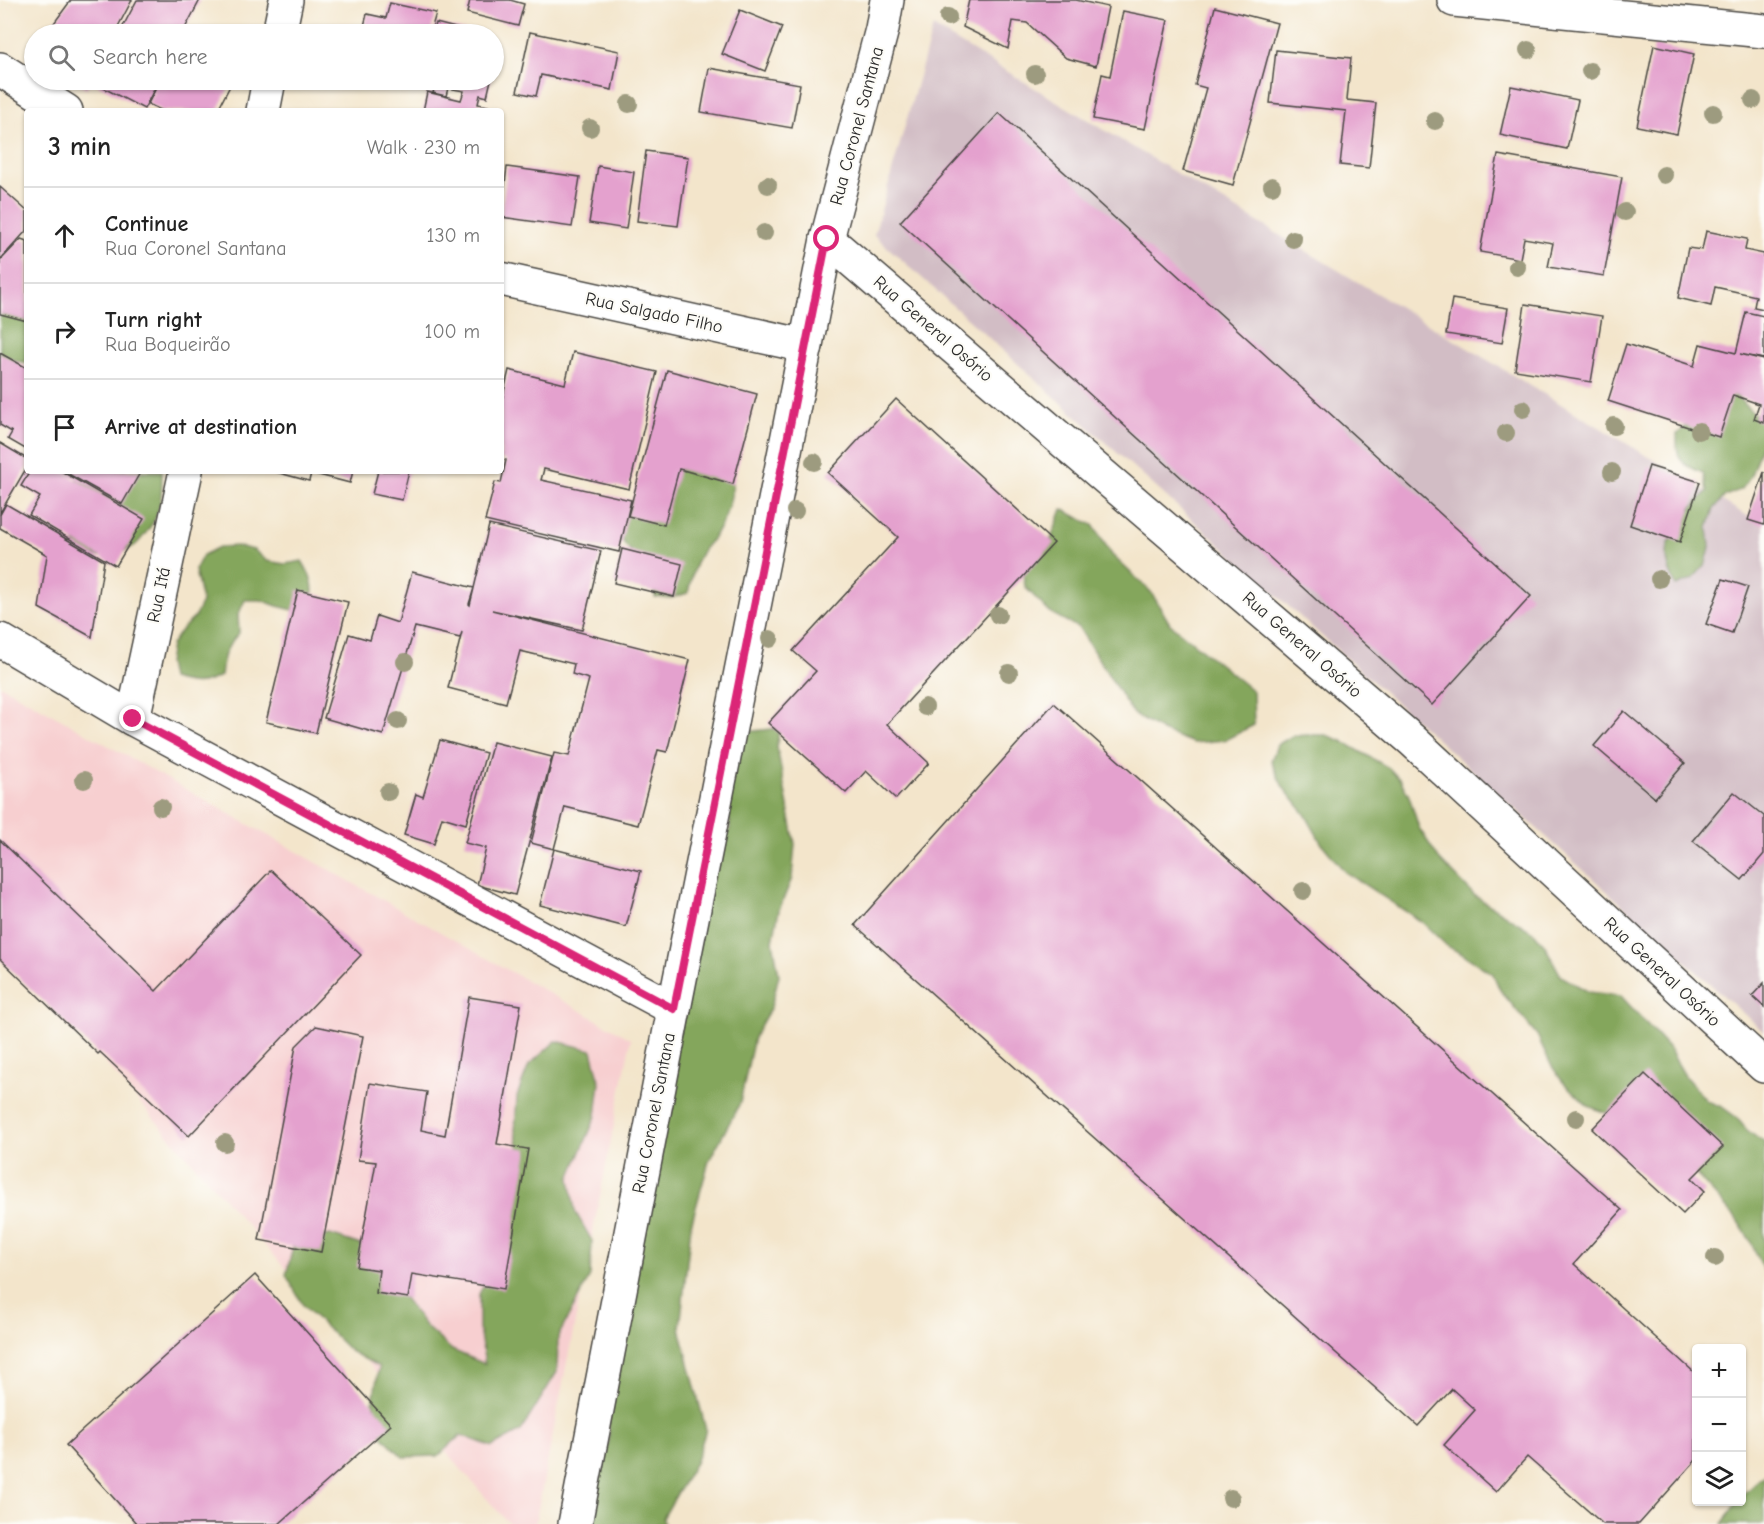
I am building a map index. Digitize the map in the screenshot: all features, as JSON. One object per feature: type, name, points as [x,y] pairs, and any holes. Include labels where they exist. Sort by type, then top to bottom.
[{"type":"street","points":[[281,24],[286,0]]},
{"type":"street","name":"Rua Coronel Santana","points":[[575,1524],[674,1009],[827,239],[882,29],[887,0]]},
{"type":"street","points":[[1454,0],[1764,31]]},
{"type":"street","points":[[0,69],[24,84]]},
{"type":"street","points":[[33,90],[61,108]]},
{"type":"street","points":[[264,108],[267,90]]},
{"type":"street","name":"Rua General Osório","points":[[827,239],[1412,740],[1764,1066]]},
{"type":"street","name":"Rua Salgado Filho","points":[[504,280],[806,346]]},
{"type":"street","name":"Rua Itá","points":[[133,719],[185,474]]},
{"type":"street","points":[[0,640],[133,719],[674,1009]]},
{"type":"shaded area","points":[[933,27],[1764,526],[1764,1032],[874,235]]},
{"type":"shaded area","points":[[0,685],[631,1039],[535,1524],[509,1524],[0,943]]},
{"type":"green space","points":[[19,310],[24,312],[24,362],[3,358],[0,354],[0,317]]},
{"type":"green space","points":[[1729,389],[1763,423],[1763,441],[1751,475],[1742,489],[1725,496],[1714,509],[1708,528],[1710,547],[1706,563],[1693,579],[1676,586],[1667,562],[1668,546],[1676,529],[1707,491],[1703,473],[1684,463],[1678,455],[1677,434]]},
{"type":"green space","points":[[678,469],[734,472],[732,490],[722,523],[696,562],[688,593],[672,598],[655,597],[649,564],[627,548],[623,542],[620,528],[621,508]]},
{"type":"green space","points":[[82,474],[162,474],[161,500],[156,517],[140,541],[127,550],[103,556],[87,553],[75,543],[70,525],[71,496],[75,482]]},
{"type":"green space","points":[[1062,509],[1093,525],[1112,555],[1151,592],[1170,624],[1253,691],[1254,725],[1225,740],[1193,743],[1162,731],[1133,714],[1079,628],[1049,612],[1025,587],[1021,552],[1048,548]]},
{"type":"green space","points":[[237,546],[254,550],[267,561],[285,564],[302,561],[312,584],[313,596],[310,610],[293,610],[261,600],[245,600],[238,615],[239,633],[226,653],[221,676],[197,684],[171,679],[168,663],[171,645],[181,630],[194,618],[202,602],[195,570],[203,555],[219,547]]},
{"type":"green space","points":[[779,728],[777,747],[795,844],[792,878],[779,910],[773,941],[779,975],[771,1007],[754,1037],[740,1103],[709,1161],[691,1225],[680,1328],[706,1430],[696,1461],[663,1518],[664,1524],[585,1524],[609,1442],[607,1374],[711,859],[730,829],[727,762],[745,732]]},
{"type":"green space","points":[[1326,735],[1342,741],[1389,768],[1401,781],[1409,796],[1419,828],[1439,859],[1475,896],[1533,932],[1544,944],[1561,976],[1589,992],[1621,996],[1668,1047],[1685,1076],[1707,1101],[1722,1107],[1736,1117],[1747,1130],[1764,1141],[1764,1271],[1750,1240],[1735,1217],[1668,1144],[1622,1119],[1588,1106],[1562,1081],[1551,1065],[1537,1035],[1500,990],[1493,974],[1447,946],[1422,922],[1345,872],[1322,844],[1305,814],[1283,787],[1271,761],[1277,745],[1292,736]]},
{"type":"green space","points":[[556,1041],[592,1050],[600,1082],[596,1116],[570,1178],[575,1211],[592,1241],[590,1276],[558,1337],[557,1372],[521,1431],[492,1447],[461,1435],[438,1456],[403,1457],[379,1433],[373,1401],[379,1367],[350,1351],[303,1305],[286,1275],[294,1243],[330,1235],[364,1246],[426,1327],[452,1350],[485,1364],[479,1329],[479,1294],[496,1263],[523,1165],[515,1131],[517,1096],[529,1065]]},
{"type":"green space","points":[[1764,1475],[1764,1524],[1722,1524],[1734,1506],[1746,1506],[1746,1491]]},
{"type":"building","points":[[71,0],[132,0],[119,24],[53,24]]},
{"type":"building","points":[[137,0],[200,0],[187,24],[124,24]]},
{"type":"building","points":[[470,0],[510,0],[524,4],[518,26],[467,13]]},
{"type":"building","points":[[969,0],[1076,0],[1108,7],[1096,66],[1066,58],[1027,23],[1013,21],[1008,49],[963,27]]},
{"type":"building","points":[[390,3],[436,13],[433,24],[364,24],[367,14],[386,18]]},
{"type":"building","points":[[1215,7],[1277,23],[1233,185],[1183,171],[1206,88],[1195,85]]},
{"type":"building","points":[[740,10],[782,27],[765,71],[722,54]]},
{"type":"building","points":[[1123,11],[1168,20],[1145,129],[1093,119],[1102,74],[1110,76]]},
{"type":"building","points":[[530,32],[619,51],[612,90],[541,75],[536,96],[517,92]]},
{"type":"building","points":[[1654,45],[1694,54],[1677,134],[1637,126]]},
{"type":"building","points":[[1276,50],[1351,58],[1347,100],[1376,103],[1369,168],[1340,165],[1346,111],[1270,103]]},
{"type":"building","points":[[709,68],[800,84],[792,128],[701,112]]},
{"type":"building","points":[[1511,86],[1578,100],[1567,149],[1500,135]]},
{"type":"building","points":[[107,90],[154,90],[145,108]]},
{"type":"building","points":[[155,90],[228,90],[219,108],[157,108],[148,104]]},
{"type":"building","points":[[434,90],[448,90],[446,96],[433,93]]},
{"type":"building","points":[[459,90],[489,90],[487,97],[480,95],[478,104],[488,106],[488,108],[424,108],[427,92],[461,100],[464,91]]},
{"type":"building","points":[[999,113],[1531,596],[1432,705],[900,222]]},
{"type":"building","points":[[646,151],[688,157],[678,226],[637,221]]},
{"type":"building","points":[[1498,155],[1622,177],[1604,276],[1548,267],[1553,243],[1524,238],[1520,259],[1480,252]]},
{"type":"building","points":[[598,166],[634,172],[626,229],[589,223]]},
{"type":"building","points":[[507,167],[580,177],[572,227],[504,217]]},
{"type":"building","points":[[0,187],[24,208],[24,233],[0,260]]},
{"type":"building","points":[[1706,231],[1747,239],[1745,250],[1764,254],[1764,309],[1754,307],[1756,296],[1715,287],[1711,306],[1678,298],[1688,248],[1702,250]]},
{"type":"building","points":[[21,239],[24,240],[24,320],[0,314],[0,261]]},
{"type":"building","points":[[1452,299],[1508,308],[1502,343],[1446,334]]},
{"type":"building","points":[[1525,304],[1602,316],[1591,382],[1515,370]]},
{"type":"building","points":[[1746,312],[1764,316],[1764,359],[1740,354],[1764,360],[1764,423],[1754,419],[1759,404],[1733,395],[1719,437],[1608,401],[1626,344],[1694,366],[1700,344],[1736,353]]},
{"type":"building","points":[[573,352],[657,372],[629,489],[544,469],[541,480],[631,500],[619,552],[485,521],[495,482],[501,483],[504,474],[506,460],[504,460],[504,391],[509,370],[565,384]]},
{"type":"building","points":[[0,353],[24,366],[24,448],[8,439],[12,432],[0,425]]},
{"type":"building","points":[[667,370],[757,394],[733,484],[679,469],[664,525],[628,516]]},
{"type":"building","points":[[896,399],[1054,543],[887,724],[929,763],[896,799],[866,771],[846,793],[768,723],[816,671],[793,651],[898,537],[828,473]]},
{"type":"building","points":[[0,443],[24,457],[24,472],[0,513]]},
{"type":"building","points":[[1649,466],[1700,482],[1680,542],[1630,525]]},
{"type":"building","points":[[1764,472],[1764,525],[1748,520]]},
{"type":"building","points":[[28,474],[66,474],[144,519],[116,566],[29,515],[40,497],[21,486]]},
{"type":"building","points":[[68,474],[139,474],[122,504]]},
{"type":"building","points":[[283,474],[311,474],[309,481]]},
{"type":"building","points":[[315,474],[352,474],[350,483]]},
{"type":"building","points":[[377,474],[408,474],[402,500],[372,494]]},
{"type":"building","points":[[6,504],[104,561],[92,637],[39,608],[47,555],[0,528],[0,515]]},
{"type":"building","points":[[489,525],[601,551],[582,630],[492,610],[690,660],[667,752],[658,750],[638,825],[565,807],[554,849],[531,843],[554,753],[569,756],[589,679],[572,674],[574,664],[520,651],[506,703],[448,688],[462,632],[460,638],[415,627],[383,735],[324,718],[349,634],[370,640],[377,616],[398,623],[412,572],[474,588],[470,605]]},
{"type":"building","points":[[622,549],[682,564],[674,597],[614,583]]},
{"type":"building","points":[[1723,579],[1748,587],[1732,633],[1706,624]]},
{"type":"building","points":[[298,590],[348,602],[316,733],[266,722]]},
{"type":"building","points":[[1054,703],[1622,1210],[1574,1264],[1692,1370],[1692,1464],[1639,1524],[1603,1524],[1527,1457],[1496,1492],[1444,1445],[1475,1410],[1452,1389],[1418,1426],[855,925]]},
{"type":"building","points":[[1624,711],[1685,763],[1655,798],[1594,746]]},
{"type":"building","points":[[440,740],[486,753],[466,824],[442,817],[434,844],[404,835],[416,794],[423,797]]},
{"type":"building","points":[[493,742],[552,757],[515,895],[477,885],[486,848],[465,843]]},
{"type":"building","points":[[1734,792],[1764,816],[1764,854],[1742,880],[1693,841]]},
{"type":"building","points":[[0,840],[156,991],[271,870],[361,955],[189,1136],[100,1052],[98,1054],[0,959]]},
{"type":"building","points":[[554,849],[641,871],[626,927],[540,905]]},
{"type":"building","points":[[1764,983],[1764,1007],[1752,996]]},
{"type":"building","points":[[469,997],[521,1005],[497,1144],[528,1149],[504,1289],[412,1274],[408,1298],[376,1293],[379,1270],[357,1267],[376,1162],[358,1160],[370,1083],[427,1092],[421,1130],[445,1135]]},
{"type":"building","points":[[316,1026],[363,1036],[321,1252],[259,1240],[296,1046]]},
{"type":"building","points":[[1645,1074],[1723,1147],[1692,1178],[1705,1191],[1683,1214],[1592,1129]]},
{"type":"building","points":[[255,1275],[391,1425],[279,1524],[137,1524],[66,1445]]},
{"type":"route","points":[[133,719],[674,1009],[827,239]]}]
